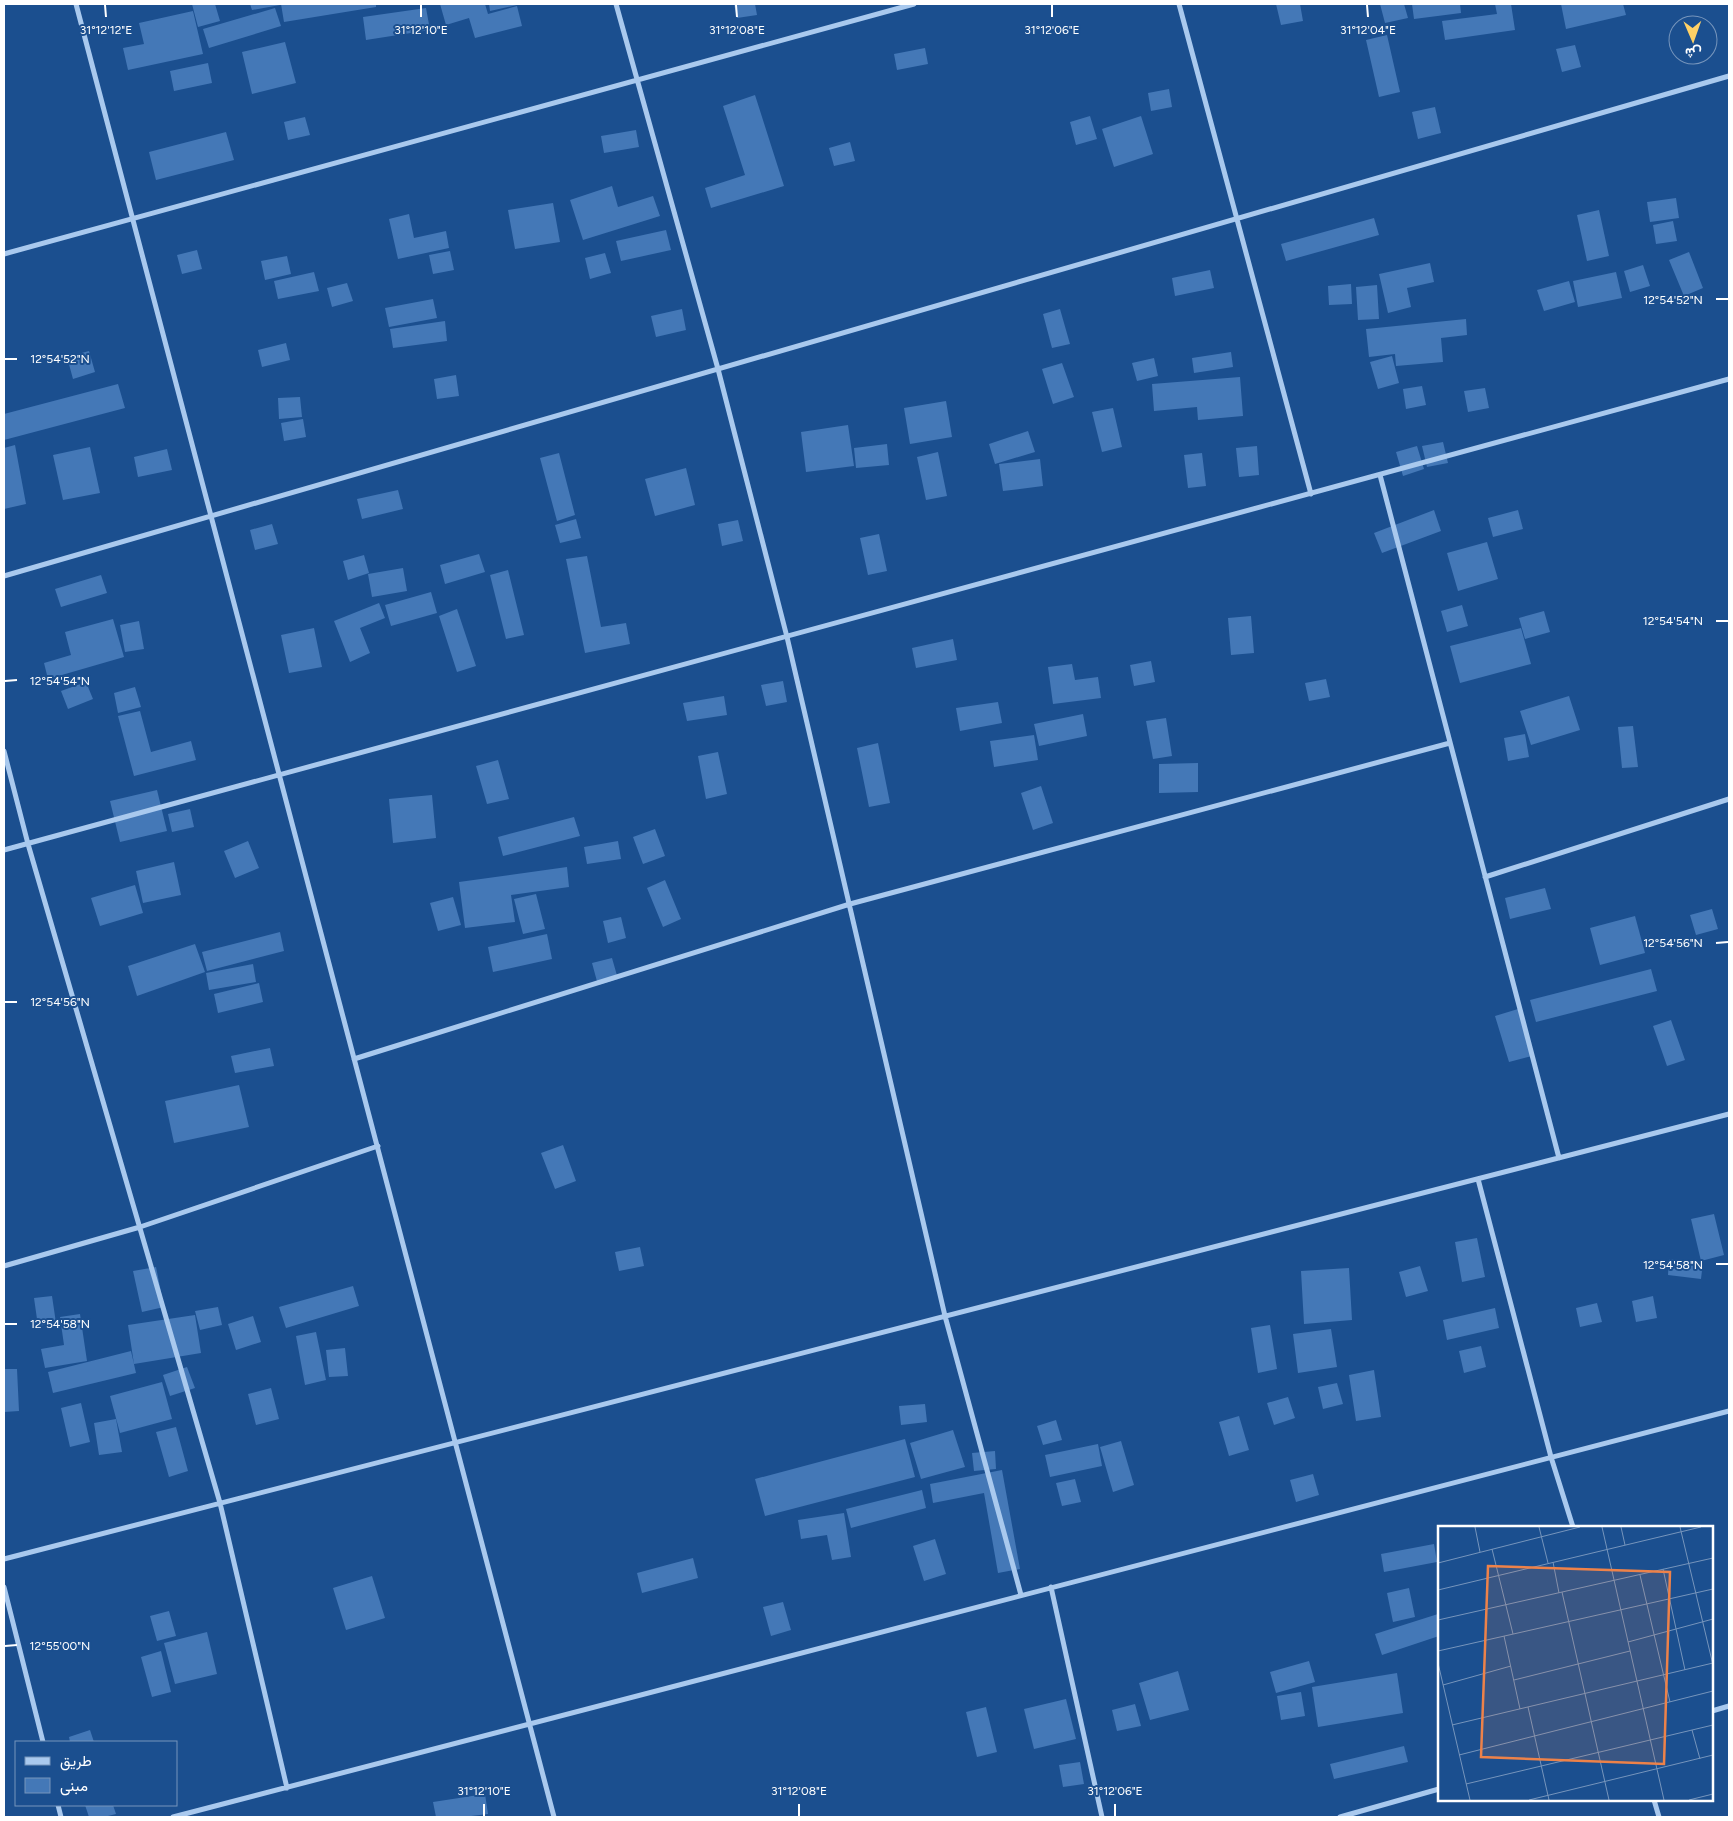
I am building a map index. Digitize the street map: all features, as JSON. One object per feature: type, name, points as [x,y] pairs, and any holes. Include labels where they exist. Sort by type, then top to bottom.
[{"type":"street","points":[[76,4],[554,1817]]},
{"type":"street","points":[[616,4],[639,79],[718,369],[787,636],[945,1316],[1021,1595]]},
{"type":"street","points":[[4,254],[914,4]]},
{"type":"street","points":[[1179,4],[1311,494]]},
{"type":"street","points":[[4,576],[1729,76]]},
{"type":"street","points":[[4,850],[1729,380]]},
{"type":"street","points":[[1380,475],[1559,1158]]},
{"type":"street","points":[[354,1059],[850,904],[1450,743]]},
{"type":"street","points":[[4,750],[28,844],[220,1503],[287,1788]]},
{"type":"street","points":[[1485,877],[1729,799]]},
{"type":"street","points":[[4,1559],[1729,1114]]},
{"type":"street","points":[[4,1266],[140,1227],[378,1146]]},
{"type":"street","points":[[1478,1179],[1552,1457],[1573,1526]]},
{"type":"street","points":[[173,1817],[1729,1411]]},
{"type":"street","points":[[4,1587],[42,1741]]},
{"type":"street","points":[[1051,1587],[1102,1817]]},
{"type":"street","points":[[1713,1711],[1729,1706]]},
{"type":"street","points":[[1340,1817],[1438,1789]]},
{"type":"street","points":[[1654,1801],[1659,1817]]},
{"type":"building","points":[[192,4],[215,4],[220,21],[198,27]]},
{"type":"building","points":[[250,4],[280,4],[280,5],[252,10]]},
{"type":"building","points":[[281,4],[376,4],[376,7],[284,22]]},
{"type":"building","points":[[440,4],[485,4],[488,14],[517,6],[522,26],[475,38],[469,18],[446,25]]},
{"type":"building","points":[[489,4],[517,4],[517,5],[490,11]]},
{"type":"building","points":[[734,4],[755,4],[757,15],[737,18]]},
{"type":"building","points":[[1276,4],[1300,4],[1303,21],[1281,25]]},
{"type":"building","points":[[1380,4],[1404,4],[1408,18],[1385,23]]},
{"type":"building","points":[[1412,4],[1460,4],[1461,13],[1414,19]]},
{"type":"building","points":[[1495,4],[1511,4],[1515,30],[1445,40],[1442,21],[1497,14]]},
{"type":"building","points":[[1561,4],[1623,4],[1626,15],[1566,29]]},
{"type":"building","points":[[275,8],[281,26],[209,48],[203,29]]},
{"type":"building","points":[[426,8],[430,30],[366,40],[363,17]]},
{"type":"building","points":[[193,11],[203,54],[128,70],[123,48],[144,44],[139,23]]},
{"type":"building","points":[[1387,35],[1400,92],[1379,97],[1366,40]]},
{"type":"building","points":[[285,42],[296,83],[252,94],[242,52]]},
{"type":"building","points":[[1575,45],[1581,67],[1562,72],[1556,49]]},
{"type":"building","points":[[925,48],[928,64],[897,70],[894,54]]},
{"type":"building","points":[[208,63],[212,83],[174,91],[170,71]]},
{"type":"building","points":[[1169,89],[1172,107],[1151,111],[1148,93]]},
{"type":"building","points":[[755,95],[784,186],[711,208],[705,188],[745,175],[723,106]]},
{"type":"building","points":[[1435,107],[1441,133],[1418,139],[1412,112]]},
{"type":"building","points":[[1090,116],[1097,139],[1076,145],[1070,122]]},
{"type":"building","points":[[1141,116],[1153,154],[1114,167],[1102,129]]},
{"type":"building","points":[[305,117],[310,135],[288,140],[284,122]]},
{"type":"building","points":[[636,130],[639,147],[604,153],[601,136]]},
{"type":"building","points":[[226,132],[234,160],[156,180],[149,152]]},
{"type":"building","points":[[850,142],[855,161],[834,166],[829,148]]},
{"type":"building","points":[[612,186],[618,207],[653,196],[660,216],[583,240],[570,200]]},
{"type":"building","points":[[1676,198],[1679,218],[1650,222],[1647,202]]},
{"type":"building","points":[[553,203],[560,242],[515,249],[508,210]]},
{"type":"building","points":[[1599,210],[1609,256],[1587,261],[1577,215]]},
{"type":"building","points":[[409,214],[414,238],[446,231],[449,248],[398,259],[389,219]]},
{"type":"building","points":[[1374,218],[1379,235],[1286,261],[1281,244]]},
{"type":"building","points":[[1673,221],[1677,241],[1656,244],[1653,225]]},
{"type":"building","points":[[666,230],[671,250],[621,261],[616,241]]},
{"type":"building","points":[[197,250],[202,269],[182,274],[177,255]]},
{"type":"building","points":[[450,251],[454,270],[433,274],[429,255]]},
{"type":"building","points":[[1689,252],[1703,288],[1684,296],[1669,260]]},
{"type":"building","points":[[605,253],[611,273],[590,279],[585,258]]},
{"type":"building","points":[[287,256],[291,274],[265,280],[261,261]]},
{"type":"building","points":[[1430,263],[1434,282],[1407,288],[1411,307],[1388,313],[1379,274]]},
{"type":"building","points":[[1643,265],[1650,286],[1630,292],[1624,271]]},
{"type":"building","points":[[1210,270],[1214,288],[1175,296],[1172,278]]},
{"type":"building","points":[[314,272],[319,291],[278,299],[274,281]]},
{"type":"building","points":[[1616,272],[1622,298],[1578,307],[1573,281]]},
{"type":"building","points":[[1569,281],[1575,302],[1544,311],[1537,290]]},
{"type":"building","points":[[347,283],[353,301],[332,307],[327,288]]},
{"type":"building","points":[[1351,284],[1352,304],[1329,305],[1328,286]]},
{"type":"building","points":[[1377,285],[1379,319],[1358,320],[1356,287]]},
{"type":"building","points":[[433,299],[437,318],[389,327],[385,308]]},
{"type":"building","points":[[682,309],[686,330],[656,337],[651,316]]},
{"type":"building","points":[[1060,309],[1070,344],[1052,348],[1043,314]]},
{"type":"building","points":[[1466,319],[1467,335],[1441,338],[1443,362],[1396,366],[1395,354],[1369,357],[1366,329]]},
{"type":"building","points":[[445,321],[447,341],[393,348],[390,329]]},
{"type":"building","points":[[286,343],[290,360],[262,367],[258,350]]},
{"type":"building","points":[[89,351],[95,372],[73,379],[67,357]]},
{"type":"building","points":[[1231,352],[1233,367],[1194,373],[1192,358]]},
{"type":"building","points":[[1392,356],[1399,383],[1378,389],[1370,362]]},
{"type":"building","points":[[1154,358],[1158,376],[1137,381],[1132,363]]},
{"type":"building","points":[[1062,363],[1074,397],[1053,404],[1042,369]]},
{"type":"building","points":[[456,375],[459,396],[437,399],[434,379]]},
{"type":"building","points":[[1240,377],[1243,416],[1198,420],[1197,407],[1154,411],[1152,384]]},
{"type":"building","points":[[118,384],[125,408],[4,440],[4,414]]},
{"type":"building","points":[[1422,386],[1426,405],[1406,409],[1403,389]]},
{"type":"building","points":[[1485,388],[1489,408],[1468,412],[1464,391]]},
{"type":"building","points":[[300,397],[302,417],[279,419],[278,398]]},
{"type":"building","points":[[946,401],[952,437],[910,444],[904,408]]},
{"type":"building","points":[[1113,408],[1122,447],[1102,452],[1092,412]]},
{"type":"building","points":[[303,419],[306,437],[284,441],[281,423]]},
{"type":"building","points":[[848,425],[854,466],[806,472],[801,432]]},
{"type":"building","points":[[1028,431],[1035,452],[995,464],[989,444]]},
{"type":"building","points":[[1443,442],[1448,463],[1427,467],[1422,446]]},
{"type":"building","points":[[887,444],[889,465],[856,468],[854,448]]},
{"type":"building","points":[[15,445],[26,504],[4,509],[4,448]]},
{"type":"building","points":[[1257,446],[1259,475],[1239,477],[1236,448]]},
{"type":"building","points":[[1417,446],[1424,469],[1403,476],[1396,452]]},
{"type":"building","points":[[90,447],[100,493],[63,500],[53,455]]},
{"type":"building","points":[[167,449],[172,470],[138,477],[134,457]]},
{"type":"building","points":[[938,452],[947,496],[926,500],[917,457]]},
{"type":"building","points":[[559,453],[575,515],[557,521],[540,458]]},
{"type":"building","points":[[1202,453],[1206,486],[1188,488],[1184,455]]},
{"type":"building","points":[[1040,459],[1043,486],[1003,491],[999,464]]},
{"type":"building","points":[[686,468],[695,505],[655,516],[645,479]]},
{"type":"building","points":[[398,490],[403,509],[362,519],[357,499]]},
{"type":"building","points":[[1434,510],[1441,531],[1382,553],[1374,533]]},
{"type":"building","points":[[1518,510],[1523,529],[1493,537],[1488,518]]},
{"type":"building","points":[[576,519],[581,538],[560,543],[555,525]]},
{"type":"building","points":[[738,520],[743,541],[722,546],[718,524]]},
{"type":"building","points":[[272,524],[278,544],[255,550],[250,530]]},
{"type":"building","points":[[879,534],[887,571],[868,575],[860,538]]},
{"type":"building","points":[[1487,542],[1498,579],[1458,591],[1447,553]]},
{"type":"building","points":[[479,554],[485,572],[445,584],[440,565]]},
{"type":"building","points":[[364,555],[369,573],[348,580],[343,561]]},
{"type":"building","points":[[587,556],[601,627],[626,623],[630,644],[585,653],[566,559]]},
{"type":"building","points":[[403,568],[407,591],[372,597],[368,574]]},
{"type":"building","points":[[508,570],[524,635],[506,639],[490,575]]},
{"type":"building","points":[[101,575],[107,593],[61,607],[55,589]]},
{"type":"building","points":[[431,592],[437,613],[391,626],[385,605]]},
{"type":"building","points":[[379,603],[385,618],[360,628],[370,653],[350,662],[334,621]]},
{"type":"building","points":[[1462,605],[1468,626],[1447,632],[1441,611]]},
{"type":"building","points":[[457,609],[476,666],[457,672],[439,616]]},
{"type":"building","points":[[1544,611],[1550,632],[1525,639],[1519,618]]},
{"type":"building","points":[[1251,616],[1254,653],[1231,655],[1228,618]]},
{"type":"building","points":[[113,619],[124,657],[48,679],[44,663],[71,655],[65,632]]},
{"type":"building","points":[[139,621],[144,649],[125,652],[120,625]]},
{"type":"building","points":[[314,628],[322,667],[289,673],[281,635]]},
{"type":"building","points":[[1521,628],[1531,664],[1460,683],[1450,646]]},
{"type":"building","points":[[953,639],[957,660],[916,668],[912,648]]},
{"type":"building","points":[[1151,661],[1155,682],[1134,686],[1130,665]]},
{"type":"building","points":[[1072,664],[1075,680],[1098,677],[1101,698],[1053,704],[1048,667]]},
{"type":"building","points":[[1326,679],[1330,697],[1309,701],[1305,683]]},
{"type":"building","points":[[783,681],[787,702],[766,706],[761,685]]},
{"type":"building","points":[[86,682],[93,699],[68,709],[61,691]]},
{"type":"building","points":[[135,687],[141,707],[118,713],[114,693]]},
{"type":"building","points":[[724,696],[727,715],[687,721],[683,703]]},
{"type":"building","points":[[1569,696],[1580,730],[1531,745],[1520,711]]},
{"type":"building","points":[[998,702],[1002,723],[960,731],[956,708]]},
{"type":"building","points":[[140,711],[151,752],[191,741],[196,760],[134,776],[118,716]]},
{"type":"building","points":[[1083,714],[1087,736],[1039,746],[1034,724]]},
{"type":"building","points":[[1166,718],[1172,756],[1153,759],[1146,721]]},
{"type":"building","points":[[1633,726],[1638,767],[1622,768],[1618,727]]},
{"type":"building","points":[[1525,734],[1529,757],[1508,761],[1504,738]]},
{"type":"building","points":[[1034,735],[1038,760],[994,767],[990,741]]},
{"type":"building","points":[[878,743],[890,803],[869,807],[857,748]]},
{"type":"building","points":[[718,752],[727,794],[706,799],[698,756]]},
{"type":"building","points":[[498,760],[509,799],[487,804],[476,766]]},
{"type":"building","points":[[1198,763],[1198,792],[1159,793],[1159,764]]},
{"type":"building","points":[[1041,786],[1053,823],[1033,830],[1021,793]]},
{"type":"building","points":[[157,790],[167,831],[120,842],[110,801]]},
{"type":"building","points":[[432,795],[436,838],[393,843],[389,799]]},
{"type":"building","points":[[190,809],[194,827],[172,832],[168,814]]},
{"type":"building","points":[[574,817],[580,836],[503,856],[498,837]]},
{"type":"building","points":[[655,829],[665,856],[643,864],[633,837]]},
{"type":"building","points":[[248,841],[259,868],[235,878],[224,851]]},
{"type":"building","points":[[618,841],[621,859],[587,864],[584,847]]},
{"type":"building","points":[[174,862],[181,895],[143,903],[136,871]]},
{"type":"building","points":[[567,867],[569,887],[511,895],[515,922],[465,928],[459,882]]},
{"type":"building","points":[[665,880],[681,919],[663,927],[647,888]]},
{"type":"building","points":[[135,885],[143,913],[100,926],[91,898]]},
{"type":"building","points":[[1545,888],[1551,909],[1510,919],[1505,898]]},
{"type":"building","points":[[536,894],[545,929],[523,934],[514,899]]},
{"type":"building","points":[[453,897],[461,925],[438,931],[430,903]]},
{"type":"building","points":[[1712,909],[1718,929],[1696,935],[1690,915]]},
{"type":"building","points":[[1635,916],[1645,953],[1600,965],[1590,928]]},
{"type":"building","points":[[621,917],[626,938],[608,943],[603,921]]},
{"type":"building","points":[[280,932],[284,951],[207,971],[202,952]]},
{"type":"building","points":[[547,934],[552,959],[493,972],[488,947]]},
{"type":"building","points":[[195,944],[205,972],[137,996],[128,966]]},
{"type":"building","points":[[612,958],[618,979],[598,985],[592,963]]},
{"type":"building","points":[[253,964],[256,982],[209,990],[206,973]]},
{"type":"building","points":[[1651,969],[1657,991],[1536,1022],[1530,1000]]},
{"type":"building","points":[[259,983],[263,1002],[218,1013],[214,994]]},
{"type":"building","points":[[1518,1009],[1532,1056],[1509,1062],[1495,1016]]},
{"type":"building","points":[[1671,1020],[1685,1060],[1667,1066],[1653,1026]]},
{"type":"building","points":[[270,1048],[274,1066],[235,1073],[231,1056]]},
{"type":"building","points":[[239,1085],[249,1127],[174,1143],[165,1101]]},
{"type":"building","points":[[563,1145],[576,1181],[555,1189],[541,1153]]},
{"type":"building","points":[[1714,1214],[1724,1255],[1701,1261],[1691,1219]]},
{"type":"building","points":[[1477,1238],[1485,1277],[1462,1282],[1455,1242]]},
{"type":"building","points":[[640,1247],[644,1266],[619,1271],[615,1252]]},
{"type":"building","points":[[1669,1259],[1703,1262],[1701,1279],[1668,1275]]},
{"type":"building","points":[[1420,1266],[1428,1291],[1406,1297],[1399,1272]]},
{"type":"building","points":[[156,1267],[164,1307],[142,1312],[133,1271]]},
{"type":"building","points":[[1349,1268],[1352,1320],[1304,1324],[1301,1271]]},
{"type":"building","points":[[353,1286],[359,1306],[286,1328],[279,1307]]},
{"type":"building","points":[[52,1296],[56,1323],[38,1326],[34,1298]]},
{"type":"building","points":[[1653,1296],[1657,1318],[1636,1322],[1632,1301]]},
{"type":"building","points":[[1597,1303],[1602,1322],[1580,1327],[1576,1308]]},
{"type":"building","points":[[218,1307],[222,1325],[200,1330],[195,1311]]},
{"type":"building","points":[[1495,1308],[1499,1328],[1447,1340],[1443,1320]]},
{"type":"building","points":[[80,1314],[87,1361],[45,1368],[41,1349],[64,1345],[60,1317]]},
{"type":"building","points":[[195,1315],[201,1353],[134,1364],[128,1325]]},
{"type":"building","points":[[253,1316],[261,1342],[236,1350],[228,1324]]},
{"type":"building","points":[[1270,1325],[1277,1369],[1258,1373],[1251,1328]]},
{"type":"building","points":[[1331,1329],[1337,1367],[1298,1373],[1293,1334]]},
{"type":"building","points":[[316,1332],[326,1380],[305,1385],[296,1336]]},
{"type":"building","points":[[1481,1346],[1486,1367],[1464,1373],[1459,1351]]},
{"type":"building","points":[[345,1348],[348,1376],[329,1377],[326,1350]]},
{"type":"building","points":[[131,1351],[136,1373],[53,1393],[48,1372]]},
{"type":"building","points":[[187,1367],[195,1388],[170,1396],[163,1375]]},
{"type":"building","points":[[4,1369],[17,1369],[19,1411],[4,1412]]},
{"type":"building","points":[[1374,1370],[1381,1417],[1356,1421],[1349,1375]]},
{"type":"building","points":[[162,1382],[172,1419],[120,1433],[110,1396]]},
{"type":"building","points":[[1337,1383],[1343,1404],[1323,1409],[1318,1387]]},
{"type":"building","points":[[271,1388],[279,1419],[256,1425],[248,1394]]},
{"type":"building","points":[[1288,1397],[1295,1418],[1274,1425],[1267,1403]]},
{"type":"building","points":[[81,1403],[90,1442],[70,1447],[61,1408]]},
{"type":"building","points":[[925,1404],[927,1422],[901,1425],[899,1406]]},
{"type":"building","points":[[1239,1416],[1249,1450],[1229,1456],[1219,1422]]},
{"type":"building","points":[[116,1419],[122,1452],[99,1455],[94,1423]]},
{"type":"building","points":[[1056,1420],[1062,1440],[1043,1445],[1037,1426]]},
{"type":"building","points":[[176,1427],[188,1471],[169,1477],[156,1432]]},
{"type":"building","points":[[953,1430],[965,1467],[921,1479],[910,1443]]},
{"type":"building","points":[[905,1439],[915,1477],[765,1516],[755,1479]]},
{"type":"building","points":[[1121,1441],[1134,1485],[1113,1492],[1100,1447]]},
{"type":"building","points":[[1098,1444],[1102,1466],[1050,1477],[1045,1455]]},
{"type":"building","points":[[995,1451],[996,1469],[974,1471],[972,1453]]},
{"type":"building","points":[[1002,1470],[1020,1569],[998,1573],[984,1493],[933,1503],[930,1484]]},
{"type":"building","points":[[1313,1474],[1319,1495],[1296,1502],[1290,1480]]},
{"type":"building","points":[[1075,1479],[1081,1502],[1062,1506],[1056,1483]]},
{"type":"building","points":[[922,1490],[926,1508],[851,1528],[846,1509]]},
{"type":"building","points":[[844,1513],[851,1557],[832,1560],[827,1535],[801,1539],[798,1520]]},
{"type":"building","points":[[935,1539],[946,1574],[924,1581],[913,1546]]},
{"type":"building","points":[[1434,1544],[1437,1562],[1384,1572],[1381,1554]]},
{"type":"building","points":[[693,1558],[698,1578],[642,1593],[637,1573]]},
{"type":"building","points":[[372,1576],[385,1618],[346,1630],[333,1588]]},
{"type":"building","points":[[1409,1588],[1415,1617],[1393,1622],[1387,1593]]},
{"type":"building","points":[[783,1602],[791,1630],[771,1636],[763,1607]]},
{"type":"building","points":[[169,1611],[176,1636],[157,1641],[150,1616]]},
{"type":"building","points":[[1438,1614],[1438,1636],[1382,1655],[1375,1634]]},
{"type":"building","points":[[207,1632],[217,1674],[175,1684],[164,1643]]},
{"type":"building","points":[[161,1651],[171,1692],[152,1697],[141,1657]]},
{"type":"building","points":[[1309,1661],[1315,1682],[1276,1693],[1270,1672]]},
{"type":"building","points":[[1178,1671],[1189,1710],[1150,1720],[1139,1683]]},
{"type":"building","points":[[1397,1673],[1403,1713],[1318,1727],[1312,1687]]},
{"type":"building","points":[[1301,1692],[1305,1716],[1281,1720],[1277,1696]]},
{"type":"building","points":[[1066,1699],[1076,1739],[1034,1749],[1024,1709]]},
{"type":"building","points":[[1135,1704],[1141,1726],[1117,1731],[1112,1710]]},
{"type":"building","points":[[986,1707],[997,1752],[977,1757],[966,1712]]},
{"type":"building","points":[[90,1730],[94,1741],[70,1741],[69,1737]]},
{"type":"building","points":[[1404,1746],[1408,1762],[1334,1779],[1330,1764]]},
{"type":"building","points":[[1080,1762],[1084,1784],[1063,1787],[1059,1765]]},
{"type":"building","points":[[485,1794],[488,1814],[463,1817],[436,1817],[433,1802]]},
{"type":"building","points":[[85,1806],[113,1806],[116,1814],[104,1817],[89,1817]]}]
